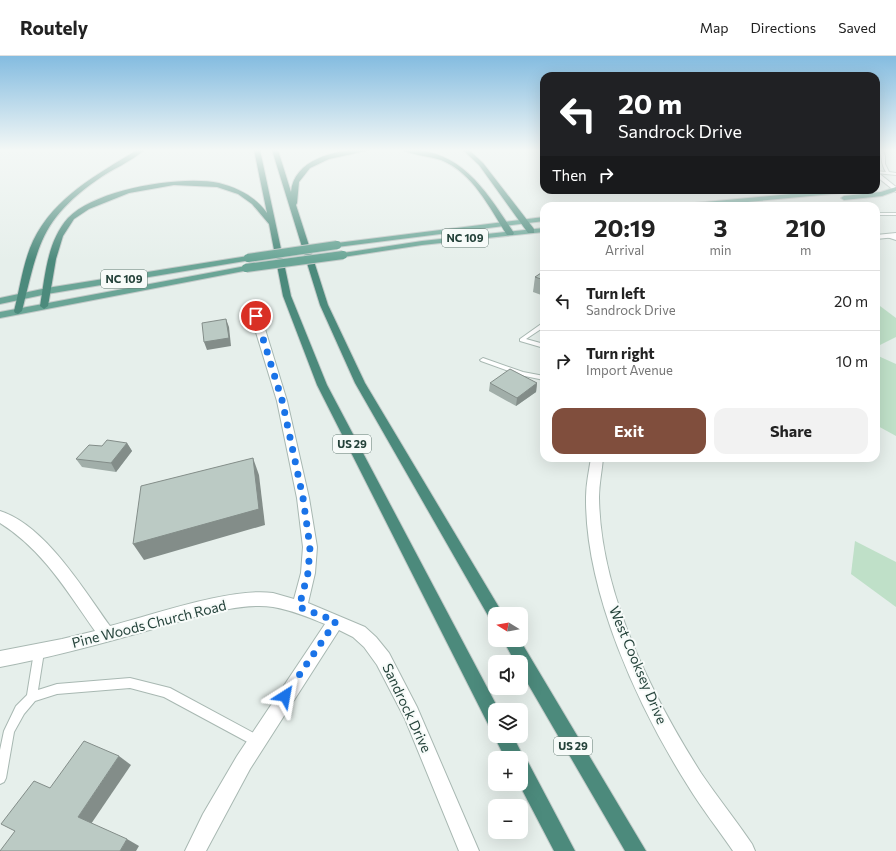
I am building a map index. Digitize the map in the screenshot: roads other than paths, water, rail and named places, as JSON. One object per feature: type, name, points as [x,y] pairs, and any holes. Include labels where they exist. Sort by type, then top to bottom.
[{"type":"highway","points":[[18,311],[37,240],[52,216],[75,192],[83,187]]},
{"type":"highway","points":[[44,306],[58,236],[72,218],[90,206],[109,197],[145,187]]},
{"type":"highway","points":[[226,187],[246,195],[259,206],[273,228]]},
{"type":"highway","name":"US 29","points":[[265,187],[287,296],[322,385],[488,706]]},
{"type":"highway","name":"US 29","points":[[287,187],[324,306],[360,383],[491,607]]},
{"type":"highway","points":[[294,210],[296,187]]},
{"type":"highway","points":[[478,187],[510,233]]},
{"type":"highway","points":[[498,187],[531,231]]},
{"type":"highway","name":"US 29","points":[[514,647],[636,851]]},
{"type":"highway","points":[[528,782],[564,851]]},
{"type":"main road","points":[[880,188],[896,190]]},
{"type":"main road","points":[[806,202],[882,194],[896,190]]},
{"type":"main road","points":[[726,202],[811,194]]},
{"type":"main road","name":"NC 109","points":[[0,301],[248,258],[503,223],[540,219]]},
{"type":"main road","name":"NC 109","points":[[0,315],[246,268],[422,243],[540,230]]},
{"type":"street","points":[[880,237],[894,237]]},
{"type":"street","points":[[256,316],[282,400],[303,498],[310,547],[308,573],[299,607]]},
{"type":"street","name":"West Cooksey Drive","points":[[596,462],[593,490],[594,521],[600,565],[616,619],[641,678],[668,734],[695,780],[746,851]]},
{"type":"street","points":[[0,516],[18,526],[53,559],[107,635]]},
{"type":"street","name":"Pine Woods Church Road","points":[[0,659],[39,652],[202,609],[244,600],[272,600],[299,607]]},
{"type":"street","name":"Sandrock Drive","points":[[299,607],[336,621],[359,632],[370,642],[383,659],[411,713],[469,851]]},
{"type":"street","points":[[195,851],[216,806],[256,741],[336,621]]},
{"type":"lane","points":[[880,214],[896,214]]},
{"type":"lane","points":[[540,327],[522,340],[540,345]]},
{"type":"lane","points":[[483,360],[522,374],[540,377]]},
{"type":"lane","points":[[32,697],[39,652]]},
{"type":"lane","points":[[0,778],[9,731],[20,710],[32,697],[57,689],[130,683],[166,692],[256,741]]}]
